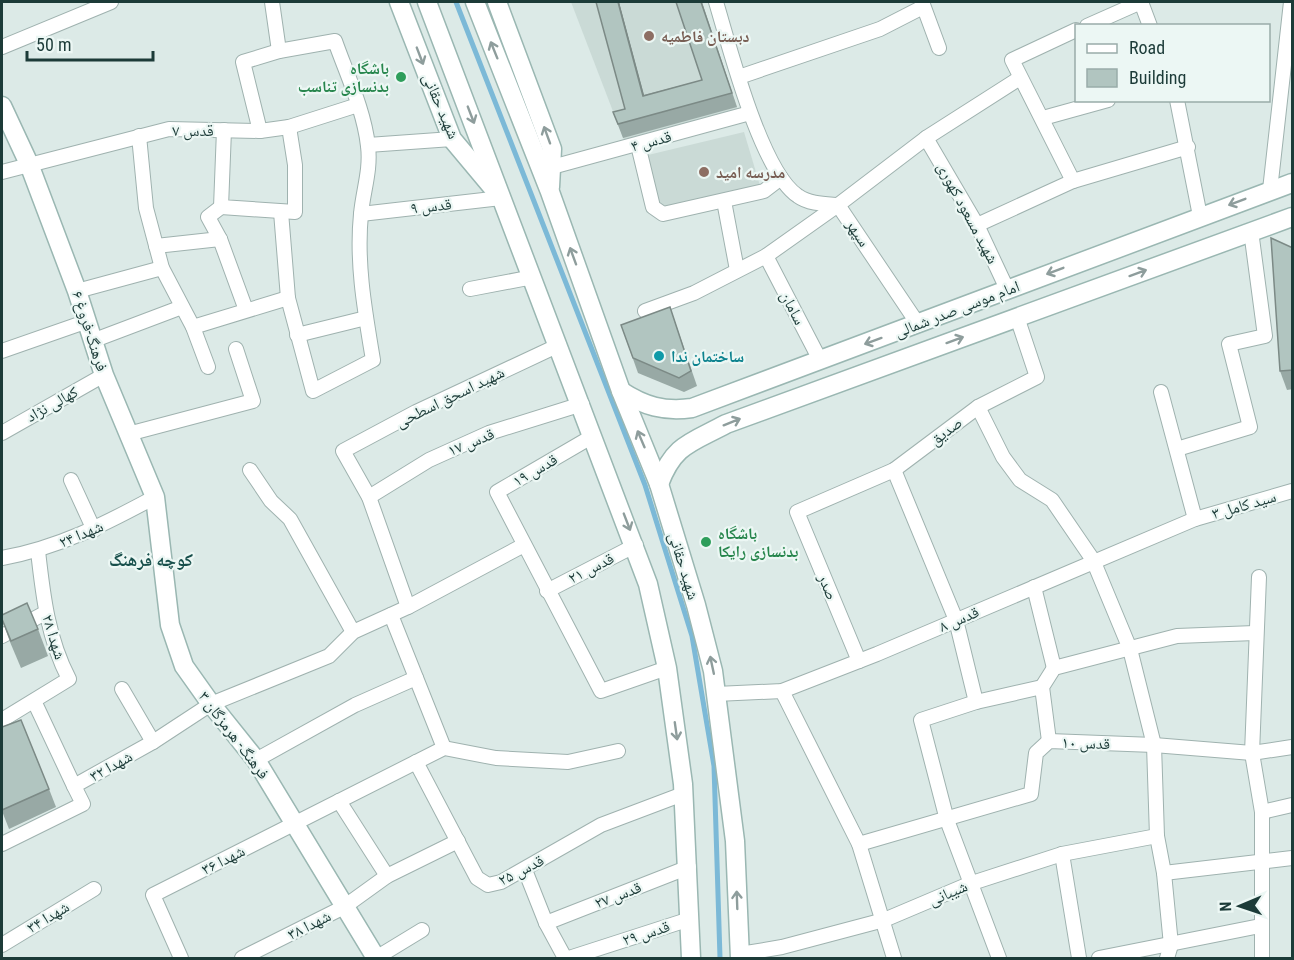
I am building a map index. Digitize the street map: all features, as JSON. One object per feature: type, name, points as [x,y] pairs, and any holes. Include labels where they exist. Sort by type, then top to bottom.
[{"type":"main road","name":"شهید حقانی","points":[[399,2],[452,139],[501,198]]},
{"type":"main road","name":"شهید حقانی","points":[[427,2],[636,545],[648,584],[667,668],[683,794],[689,867],[691,958]]},
{"type":"main road","points":[[475,2],[545,165]]},
{"type":"main road","name":"شهید حقانی","points":[[497,2],[552,149],[545,165],[550,192],[621,391],[659,484],[709,651],[735,841],[740,956]]},
{"type":"main road","name":"فرهنگ-فروغ ۶","points":[[2,106],[29,164],[77,291],[85,322],[104,375],[155,496],[163,560]]},
{"type":"main road","name":"امام موسی صدر شمالی","points":[[621,391],[639,403],[657,408],[674,411],[692,408],[1293,183]]},
{"type":"main road","points":[[1270,190],[1289,221]]},
{"type":"main road","name":"امام موسی صدر شمالی","points":[[659,484],[667,462],[679,450],[726,424],[1251,231],[1289,221]]},
{"type":"main road","points":[[692,408],[690,421],[694,429],[704,436]]},
{"type":"main road","name":"فرهنگ- هرمزگان ۳","points":[[163,560],[170,625],[184,666],[211,705],[256,760],[376,958]]},
{"type":"street","points":[[2,47],[111,2]]},
{"type":"street","points":[[272,2],[279,51]]},
{"type":"street","points":[[716,2],[750,112],[781,178],[797,196],[810,202],[838,205]]},
{"type":"street","points":[[1092,24],[1141,2],[1149,24]]},
{"type":"street","points":[[1270,190],[1287,82],[1291,2]]},
{"type":"street","points":[[739,77],[880,29],[922,4],[939,48]]},
{"type":"street","points":[[1073,181],[1012,60],[1075,31]]},
{"type":"street","points":[[260,131],[243,62],[279,51],[335,41],[358,105],[368,145],[370,167],[361,214],[361,270],[373,360],[313,391],[288,298],[281,212]]},
{"type":"street","name":"سپهر","points":[[918,324],[838,205],[926,138],[1020,78]]},
{"type":"street","points":[[1043,118],[1101,102]]},
{"type":"street","points":[[1177,102],[1200,216]]},
{"type":"street","name":"قدس ۷","points":[[2,172],[169,129],[260,131],[289,127],[358,105]]},
{"type":"street","name":"قدس ۴","points":[[545,165],[638,145],[750,112]]},
{"type":"street","points":[[246,310],[220,239],[208,218],[221,207],[295,212],[296,165],[289,127]]},
{"type":"street","points":[[221,207],[224,130]]},
{"type":"street","points":[[139,136],[146,208],[162,268],[193,327],[208,367]]},
{"type":"street","name":"شهید مسعود کهوری","points":[[926,138],[977,225],[1007,289]]},
{"type":"street","points":[[368,145],[452,139]]},
{"type":"street","points":[[638,145],[653,207],[663,214],[764,191],[781,178]]},
{"type":"street","points":[[977,225],[1073,181],[1188,147]]},
{"type":"street","name":"قدس ۹","points":[[361,214],[501,198]]},
{"type":"street","points":[[724,201],[737,270]]},
{"type":"street","points":[[645,311],[694,293],[766,256],[838,205]]},
{"type":"street","points":[[1177,449],[1251,427],[1228,344],[1265,336],[1251,231]]},
{"type":"street","points":[[156,246],[220,239]]},
{"type":"street","name":"سامان","points":[[766,256],[820,360]]},
{"type":"street","points":[[77,291],[162,268]]},
{"type":"street","points":[[470,289],[533,277]]},
{"type":"street","points":[[193,327],[288,298]]},
{"type":"street","points":[[92,341],[182,307]]},
{"type":"street","name":"صدیق","points":[[797,512],[894,470],[978,407],[1037,377],[1017,317]]},
{"type":"street","points":[[297,335],[366,318]]},
{"type":"street","points":[[2,351],[85,322]]},
{"type":"street","name":"شهید اسحق اسطحی","points":[[369,497],[343,451],[416,412],[559,345]]},
{"type":"street","points":[[128,434],[253,400],[236,349]]},
{"type":"street","name":"کهالی نژاد","points":[[2,433],[104,375]]},
{"type":"street","points":[[1161,392],[1195,519]]},
{"type":"street","name":"قدس ۱۷","points":[[369,497],[439,455],[489,433],[582,404]]},
{"type":"street","points":[[978,407],[1003,458],[1020,480],[1052,501],[1094,560],[1130,649],[1154,745],[1157,836],[1164,873],[1169,952]]},
{"type":"street","name":"قدس ۱۹","points":[[524,545],[497,492],[593,436]]},
{"type":"street","points":[[250,470],[271,501],[290,519],[353,632]]},
{"type":"street","points":[[894,470],[957,620],[976,702]]},
{"type":"street","points":[[71,480],[94,530]]},
{"type":"street","name":"سید کامل ۳","points":[[1195,519],[1293,491]]},
{"type":"street","name":"شهدا ۲۴","points":[[2,558],[38,551],[94,530],[155,496]]},
{"type":"street","points":[[369,497],[408,607]]},
{"type":"street","name":"صدر","points":[[797,512],[859,661]]},
{"type":"street","name":"قدس ۸","points":[[716,694],[782,691],[859,661],[1195,519]]},
{"type":"street","points":[[524,545],[601,691],[667,668]]},
{"type":"street","name":"شهدا ۳۲","points":[[2,844],[83,804],[74,786],[153,742],[211,705],[328,656],[353,632],[408,607],[524,545]]},
{"type":"street","name":"قدس ۲۱","points":[[547,591],[636,545]]},
{"type":"street","name":"شهدا ۲۸","points":[[2,720],[69,680],[60,662],[45,614],[38,551]]},
{"type":"street","points":[[1259,577],[1252,753],[1262,812],[1260,926],[1262,958]]},
{"type":"street","points":[[1034,587],[1054,668]]},
{"type":"street","points":[[2,636],[45,614]]},
{"type":"street","points":[[391,615],[444,748],[496,758],[568,762],[618,751]]},
{"type":"street","points":[[1049,741],[1042,687],[1054,668],[1178,636],[1256,633]]},
{"type":"street","points":[[256,760],[355,705],[416,678]]},
{"type":"street","points":[[999,958],[969,884],[947,820],[921,720],[976,702],[1042,687]]},
{"type":"street","points":[[122,689],[153,742]]},
{"type":"street","points":[[782,691],[859,844],[894,958]]},
{"type":"street","points":[[34,701],[74,786]]},
{"type":"street","name":"قدس ۱۰","points":[[859,844],[1031,794],[1036,753],[1049,741],[1154,745],[1252,753],[1293,747]]},
{"type":"street","name":"شهدا ۳۶","points":[[182,958],[153,895],[444,748]]},
{"type":"street","name":"قدس ۲۵","points":[[416,762],[477,878],[488,885],[501,882],[525,870],[601,825],[683,794]]},
{"type":"street","points":[[339,801],[387,876]]},
{"type":"street","points":[[1262,812],[1293,806]]},
{"type":"street","name":"شیبانی","points":[[740,956],[782,953],[884,920],[969,884],[1062,854],[1157,836]]},
{"type":"street","name":"شهدا ۳۸","points":[[242,958],[344,907],[387,876],[458,841]]},
{"type":"street","points":[[1062,854],[1079,958]]},
{"type":"street","points":[[1164,873],[1293,858]]},
{"type":"street","name":"قدس ۲۷","points":[[546,923],[689,867]]},
{"type":"street","points":[[525,870],[546,923],[567,958]]},
{"type":"street","name":"شهدا ۳۴","points":[[2,945],[94,889]]},
{"type":"street","name":"قدس ۲۹","points":[[567,958],[690,919]]},
{"type":"street","points":[[1100,958],[1169,952],[1260,926]]},
{"type":"street","points":[[376,958],[422,930]]},
{"type":"shaded area","name":"دبستان فاطمیه","points":[[571,2],[702,2],[738,110],[624,140]]},
{"type":"shaded area","name":"مدرسه امید","points":[[744,132],[761,189],[659,209],[648,155]]},
{"type":"building","points":[[596,2],[618,2],[643,96],[702,80],[676,2],[701,2],[732,93],[618,124],[613,112],[625,109]]},
{"type":"building","points":[[1271,238],[1293,248],[1293,370],[1280,371]]},
{"type":"building","name":"ساختمان ندا","points":[[670,307],[691,371],[679,378],[633,358],[621,325]]},
{"type":"building","points":[[27,603],[38,629],[11,641],[2,615]]},
{"type":"building","points":[[21,720],[49,789],[2,810],[2,727]]},
{"type":"waterway","points":[[456,2],[645,485],[692,636],[714,766],[720,958]]},
{"type":"place","name":"دبستان فاطمیه","points":[[649,36]]},
{"type":"place","name":"باشگاه بدنسازی تناسب","points":[[401,77]]},
{"type":"place","name":"مدرسه امید","points":[[704,172]]},
{"type":"place","name":"ساختمان ندا","points":[[659,356]]},
{"type":"place","name":"باشگاه بدنسازی رایکا","points":[[706,542]]},
{"type":"district","name":"کوچه فرهنگ","points":[[151,559]]}]
